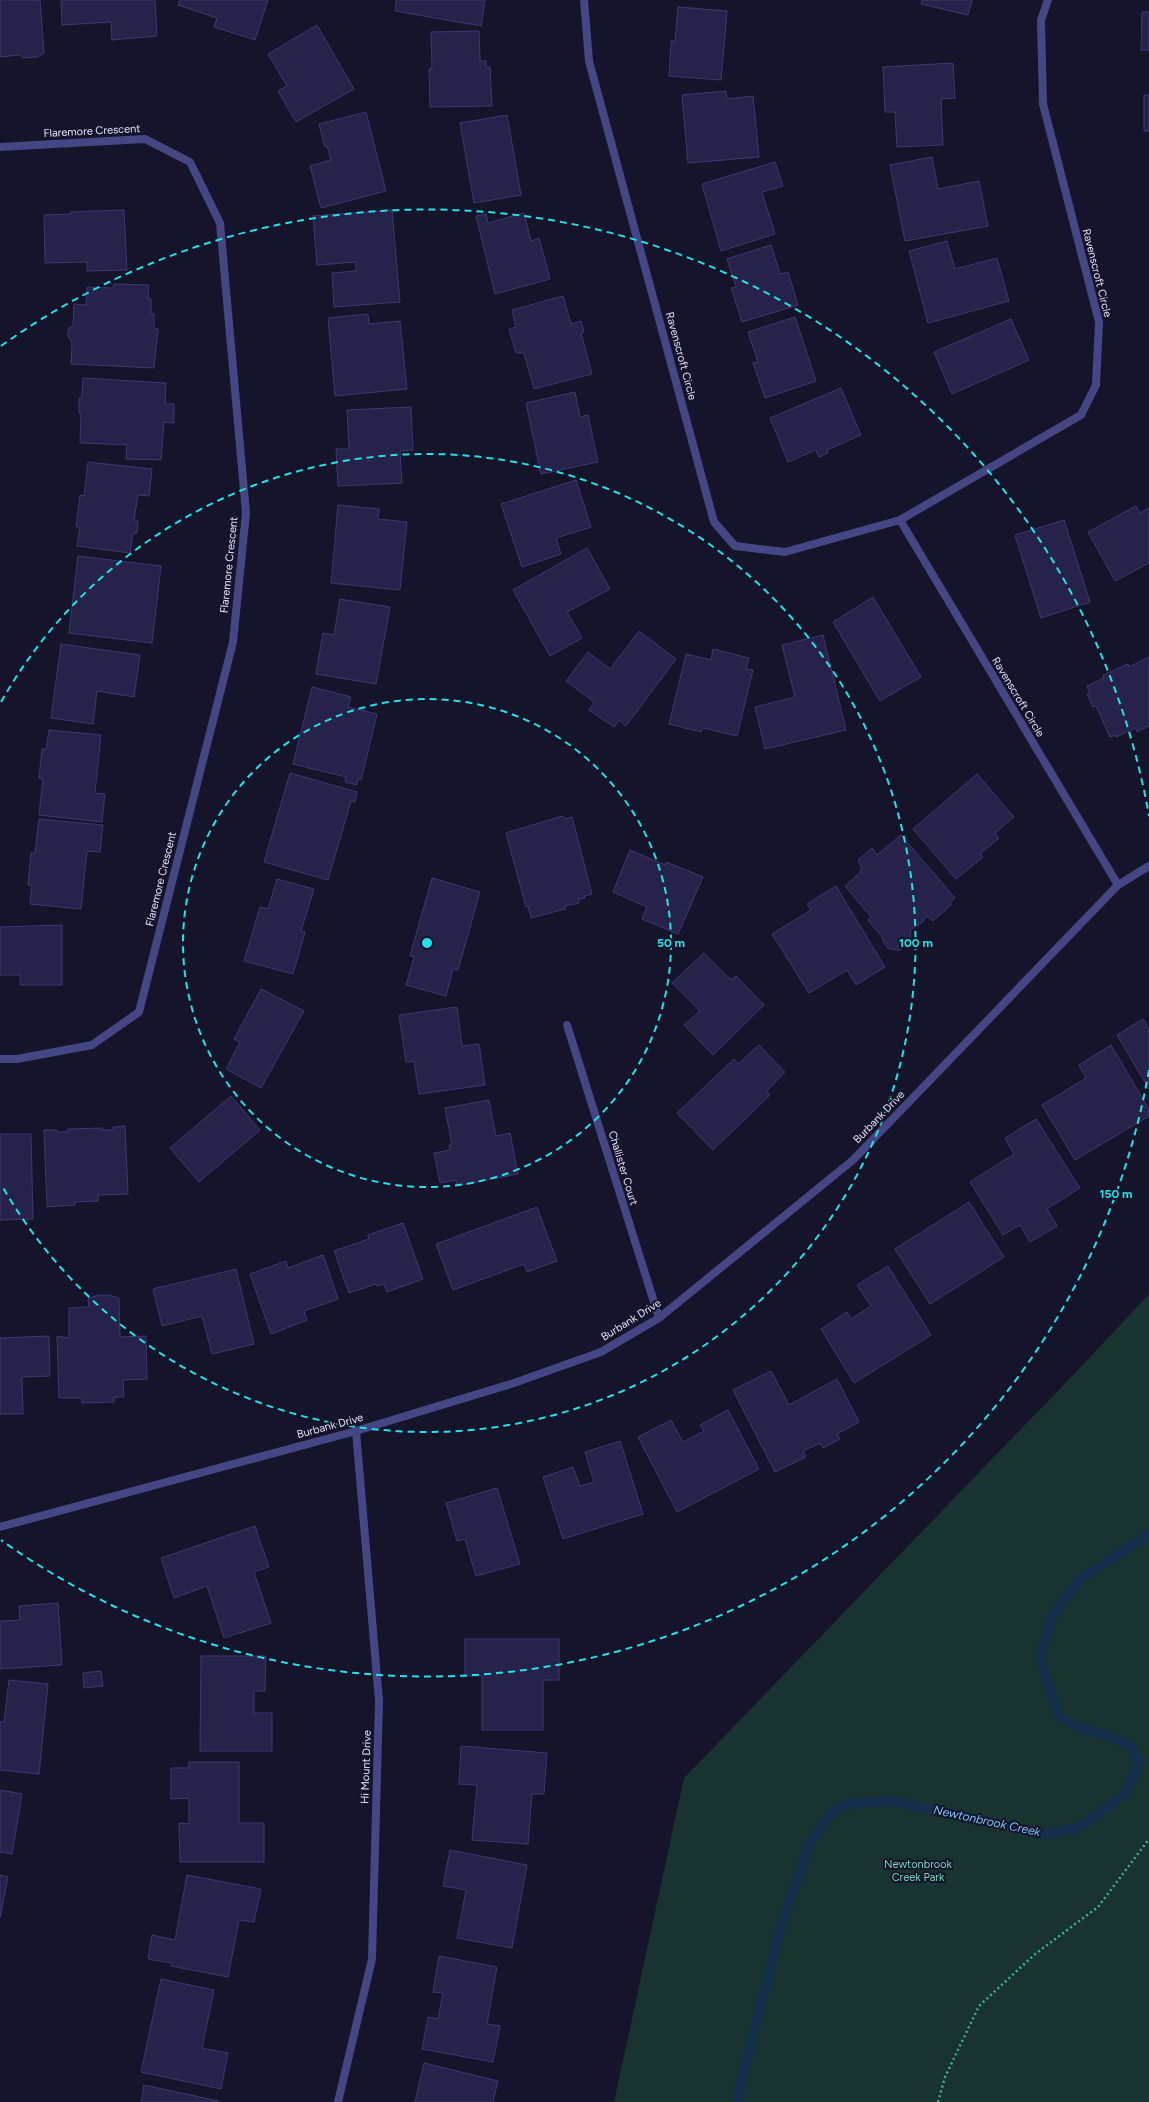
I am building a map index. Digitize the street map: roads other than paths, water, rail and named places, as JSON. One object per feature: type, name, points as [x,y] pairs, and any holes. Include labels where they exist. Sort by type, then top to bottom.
[{"type":"street","name":"Ravenscroft Circle","points":[[584,0],[589,61],[714,522],[735,546],[785,552],[900,520],[1081,415],[1096,385],[1099,322],[1043,104],[1041,20],[1048,0]]},
{"type":"street","name":"Flaremore Crescent","points":[[0,147],[145,139],[190,162],[220,223],[246,513],[233,642],[139,1012],[92,1045],[16,1059],[0,1059]]},
{"type":"street","name":"Ravenscroft Circle","points":[[900,520],[1118,885]]},
{"type":"street","name":"Burbank Drive","points":[[0,1526],[356,1431],[514,1383],[601,1352],[659,1318],[853,1160],[1118,885],[1149,866]]},
{"type":"street","name":"Challister Court","points":[[567,1025],[659,1318]]},
{"type":"street","name":"Hi Mount Drive","points":[[338,2102],[372,1959],[379,1709],[356,1431]]},
{"type":"waterway","name":"Newtonbrook Creek","points":[[738,2102],[739,2090],[781,1926],[809,1845],[833,1811],[847,1804],[893,1801],[1043,1834],[1079,1828],[1125,1794],[1139,1762],[1129,1744],[1077,1726],[1058,1715],[1040,1658],[1052,1617],[1080,1579],[1149,1534]]},
{"type":"park label","name":"Newtonbrook Creek Park","points":[[918,1870]]}]
